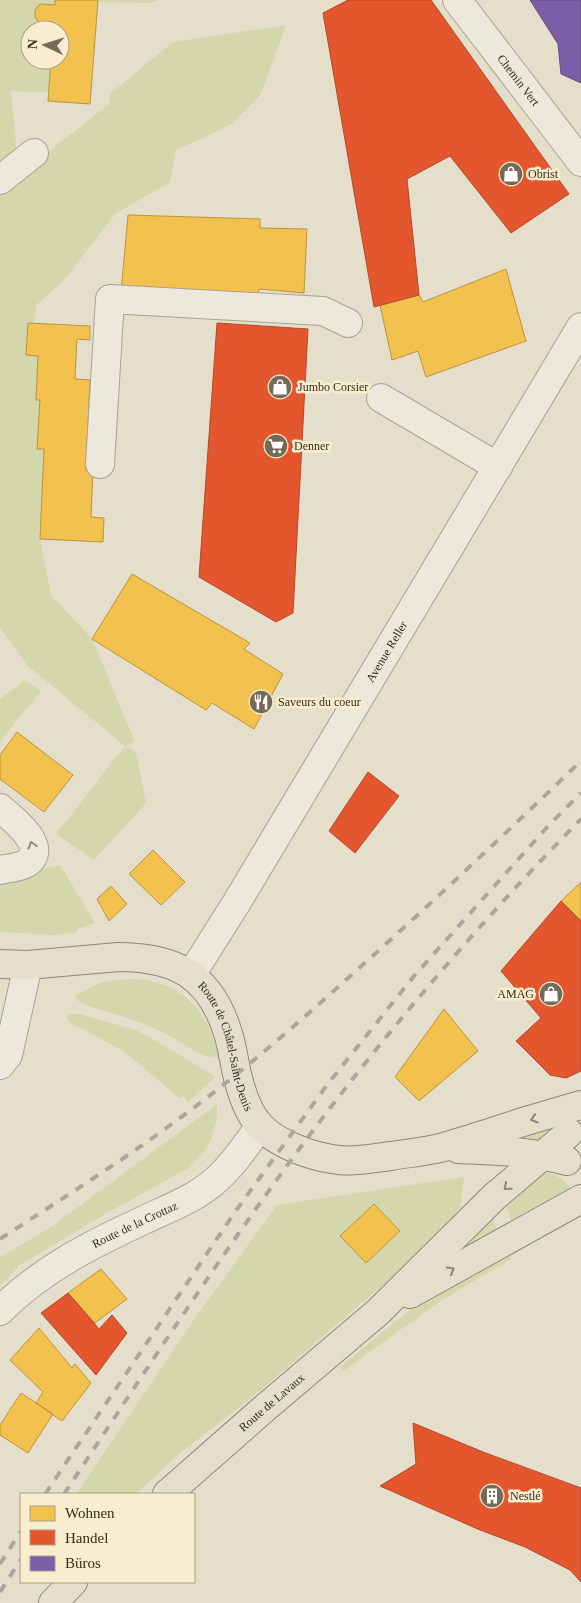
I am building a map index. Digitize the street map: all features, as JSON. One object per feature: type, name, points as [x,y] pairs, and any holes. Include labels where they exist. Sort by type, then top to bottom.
[{"type":"main road","name":"Route de Châtel-Saint-Denis","points":[[0,964],[28,965],[133,957],[164,962],[178,967],[191,975],[206,989],[218,1008],[228,1032],[235,1070],[244,1100],[260,1126],[289,1145],[324,1158],[357,1160],[439,1149],[581,1105]]},
{"type":"main road","points":[[378,1312],[494,1198],[564,1164],[575,1122]]},
{"type":"main road","name":"Route de Châtel-Saint-Denis","points":[[439,1149],[525,1152],[564,1164]]},
{"type":"main road","points":[[378,1312],[509,1237],[581,1199]]},
{"type":"main road","name":"Route de Lavaux","points":[[168,1493],[378,1312]]},
{"type":"main road","points":[[53,1603],[72,1583]]},
{"type":"street","name":"Chemin Vert","points":[[457,0],[581,162]]},
{"type":"street","points":[[0,180],[34,154]]},
{"type":"street","points":[[100,464],[110,299],[323,311],[348,323]]},
{"type":"street","name":"Avenue Reller","points":[[191,975],[237,902],[581,327]]},
{"type":"street","points":[[381,398],[498,467]]},
{"type":"street","points":[[0,808],[31,839],[34,853],[32,858],[26,863],[0,870]]},
{"type":"street","points":[[0,1065],[8,1055],[28,965]]},
{"type":"street","name":"Route de la Crottaz","points":[[0,1311],[14,1296],[60,1263],[120,1231],[192,1197],[216,1180],[232,1165],[260,1126]]},
{"type":"green space","points":[[0,0],[55,0],[55,5],[35,17],[37,20],[20,20],[20,70],[50,70],[49,92],[11,91],[17,156],[0,168]]},
{"type":"green space","points":[[98,0],[158,0],[149,3],[97,2]]},
{"type":"green space","points":[[286,25],[261,94],[233,123],[176,149],[170,182],[115,214],[63,281],[36,305],[34,323],[28,323],[26,355],[38,356],[36,400],[40,400],[37,449],[44,449],[40,539],[51,595],[92,639],[135,742],[125,746],[28,666],[0,628],[0,190],[109,104],[111,93],[173,42]]},
{"type":"green space","points":[[25,680],[41,691],[0,741],[0,699]]},
{"type":"green space","points":[[125,746],[136,753],[146,803],[94,860],[56,834]]},
{"type":"green space","points":[[60,865],[95,923],[77,929],[77,932],[55,935],[0,932],[0,878]]},
{"type":"green space","points":[[127,979],[148,980],[178,992],[188,999],[204,1019],[219,1058],[204,1056],[143,1023],[83,1004],[75,996],[101,982]]},
{"type":"green space","points":[[68,1014],[79,1014],[136,1030],[215,1077],[188,1102],[184,1096],[179,1098],[124,1051],[69,1022]]},
{"type":"green space","points":[[217,1104],[217,1117],[211,1140],[205,1151],[188,1168],[93,1221],[19,1266],[0,1286],[0,1257],[50,1228]]},
{"type":"green space","points":[[560,1123],[538,1143],[513,1142],[517,1133]]},
{"type":"green space","points":[[541,1171],[559,1178],[573,1191],[513,1224],[505,1203]]},
{"type":"green space","points":[[464,1177],[459,1215],[405,1266],[250,1399],[179,1454],[137,1493],[77,1493],[198,1314],[277,1205]]},
{"type":"green space","points":[[492,1214],[498,1233],[436,1269]]},
{"type":"green space","points":[[506,1250],[511,1259],[442,1300],[343,1371],[340,1367],[412,1308]]},
{"type":"building: Wohnen","points":[[55,0],[98,0],[90,104],[48,101],[50,70],[70,70],[70,20],[37,20],[35,17],[35,10],[40,4],[55,5]]},
{"type":"building: Wohnen","points":[[128,215],[260,219],[260,228],[307,229],[304,293],[259,289],[257,298],[121,292]]},
{"type":"building: Wohnen","points":[[506,269],[526,341],[426,377],[418,351],[392,360],[380,305],[419,295],[423,302]]},
{"type":"building: Wohnen","points":[[28,323],[90,326],[90,340],[77,339],[75,379],[90,380],[86,470],[93,470],[91,517],[104,518],[103,542],[40,539],[44,449],[37,449],[40,400],[36,400],[38,356],[26,355]]},
{"type":"building: Wohnen","points":[[132,574],[250,643],[244,649],[283,674],[254,729],[212,703],[206,710],[92,639]]},
{"type":"building: Wohnen","points":[[17,732],[73,775],[44,812],[0,779],[0,755]]},
{"type":"building: Wohnen","points":[[153,850],[185,882],[161,905],[129,874]]},
{"type":"building: Wohnen","points":[[581,882],[581,921],[561,901]]},
{"type":"building: Wohnen","points":[[111,886],[127,904],[109,921],[97,899]]},
{"type":"building: Wohnen","points":[[444,1009],[478,1051],[419,1101],[395,1077]]},
{"type":"building: Wohnen","points":[[374,1204],[400,1231],[366,1263],[340,1236]]},
{"type":"building: Wohnen","points":[[101,1269],[127,1299],[95,1323],[68,1293]]},
{"type":"building: Wohnen","points":[[39,1328],[72,1368],[75,1364],[91,1383],[62,1421],[36,1403],[43,1392],[10,1360]]},
{"type":"building: Wohnen","points":[[21,1393],[53,1414],[28,1453],[0,1435],[0,1425]]},
{"type":"building: Handel","points":[[348,0],[431,0],[569,194],[511,233],[450,156],[407,179],[419,295],[374,307],[323,13]]},
{"type":"building: Handel","points":[[217,323],[308,329],[293,613],[276,622],[199,577]]},
{"type":"building: Handel","points":[[368,772],[399,796],[355,853],[329,831]]},
{"type":"building: Handel","name":"AMAG","points":[[561,901],[581,921],[581,1071],[566,1078],[550,1075],[516,1041],[541,1018],[501,971]]},
{"type":"building: Handel","points":[[68,1293],[99,1329],[112,1315],[127,1333],[96,1375],[41,1313]]},
{"type":"building: Handel","name":"Nestlé","points":[[413,1423],[483,1452],[581,1488],[581,1582],[570,1570],[525,1547],[480,1530],[380,1486],[416,1464]]},
{"type":"building: Büros","points":[[530,0],[581,0],[581,83],[561,74],[558,44]]},
{"type":"railway","points":[[0,1239],[151,1139],[241,1071],[470,867],[581,761]]},
{"type":"railway","points":[[46,1493],[235,1212],[327,1085],[414,976],[549,825],[581,793]]},
{"type":"railway","points":[[65,1493],[209,1276],[300,1148],[366,1062],[470,938],[581,819]]},
{"type":"railway","points":[[0,1564],[20,1533]]},
{"type":"railway","points":[[0,1592],[20,1561]]},
{"type":"place","name":"Obrist","points":[[511,174]]},
{"type":"place","name":"Jumbo Corsier","points":[[280,387]]},
{"type":"place","name":"Denner","points":[[276,446]]},
{"type":"place","name":"Saveurs du coeur","points":[[261,702]]},
{"type":"place","name":"AMAG","points":[[551,994]]},
{"type":"place","name":"Nestlé","points":[[492,1496]]}]
